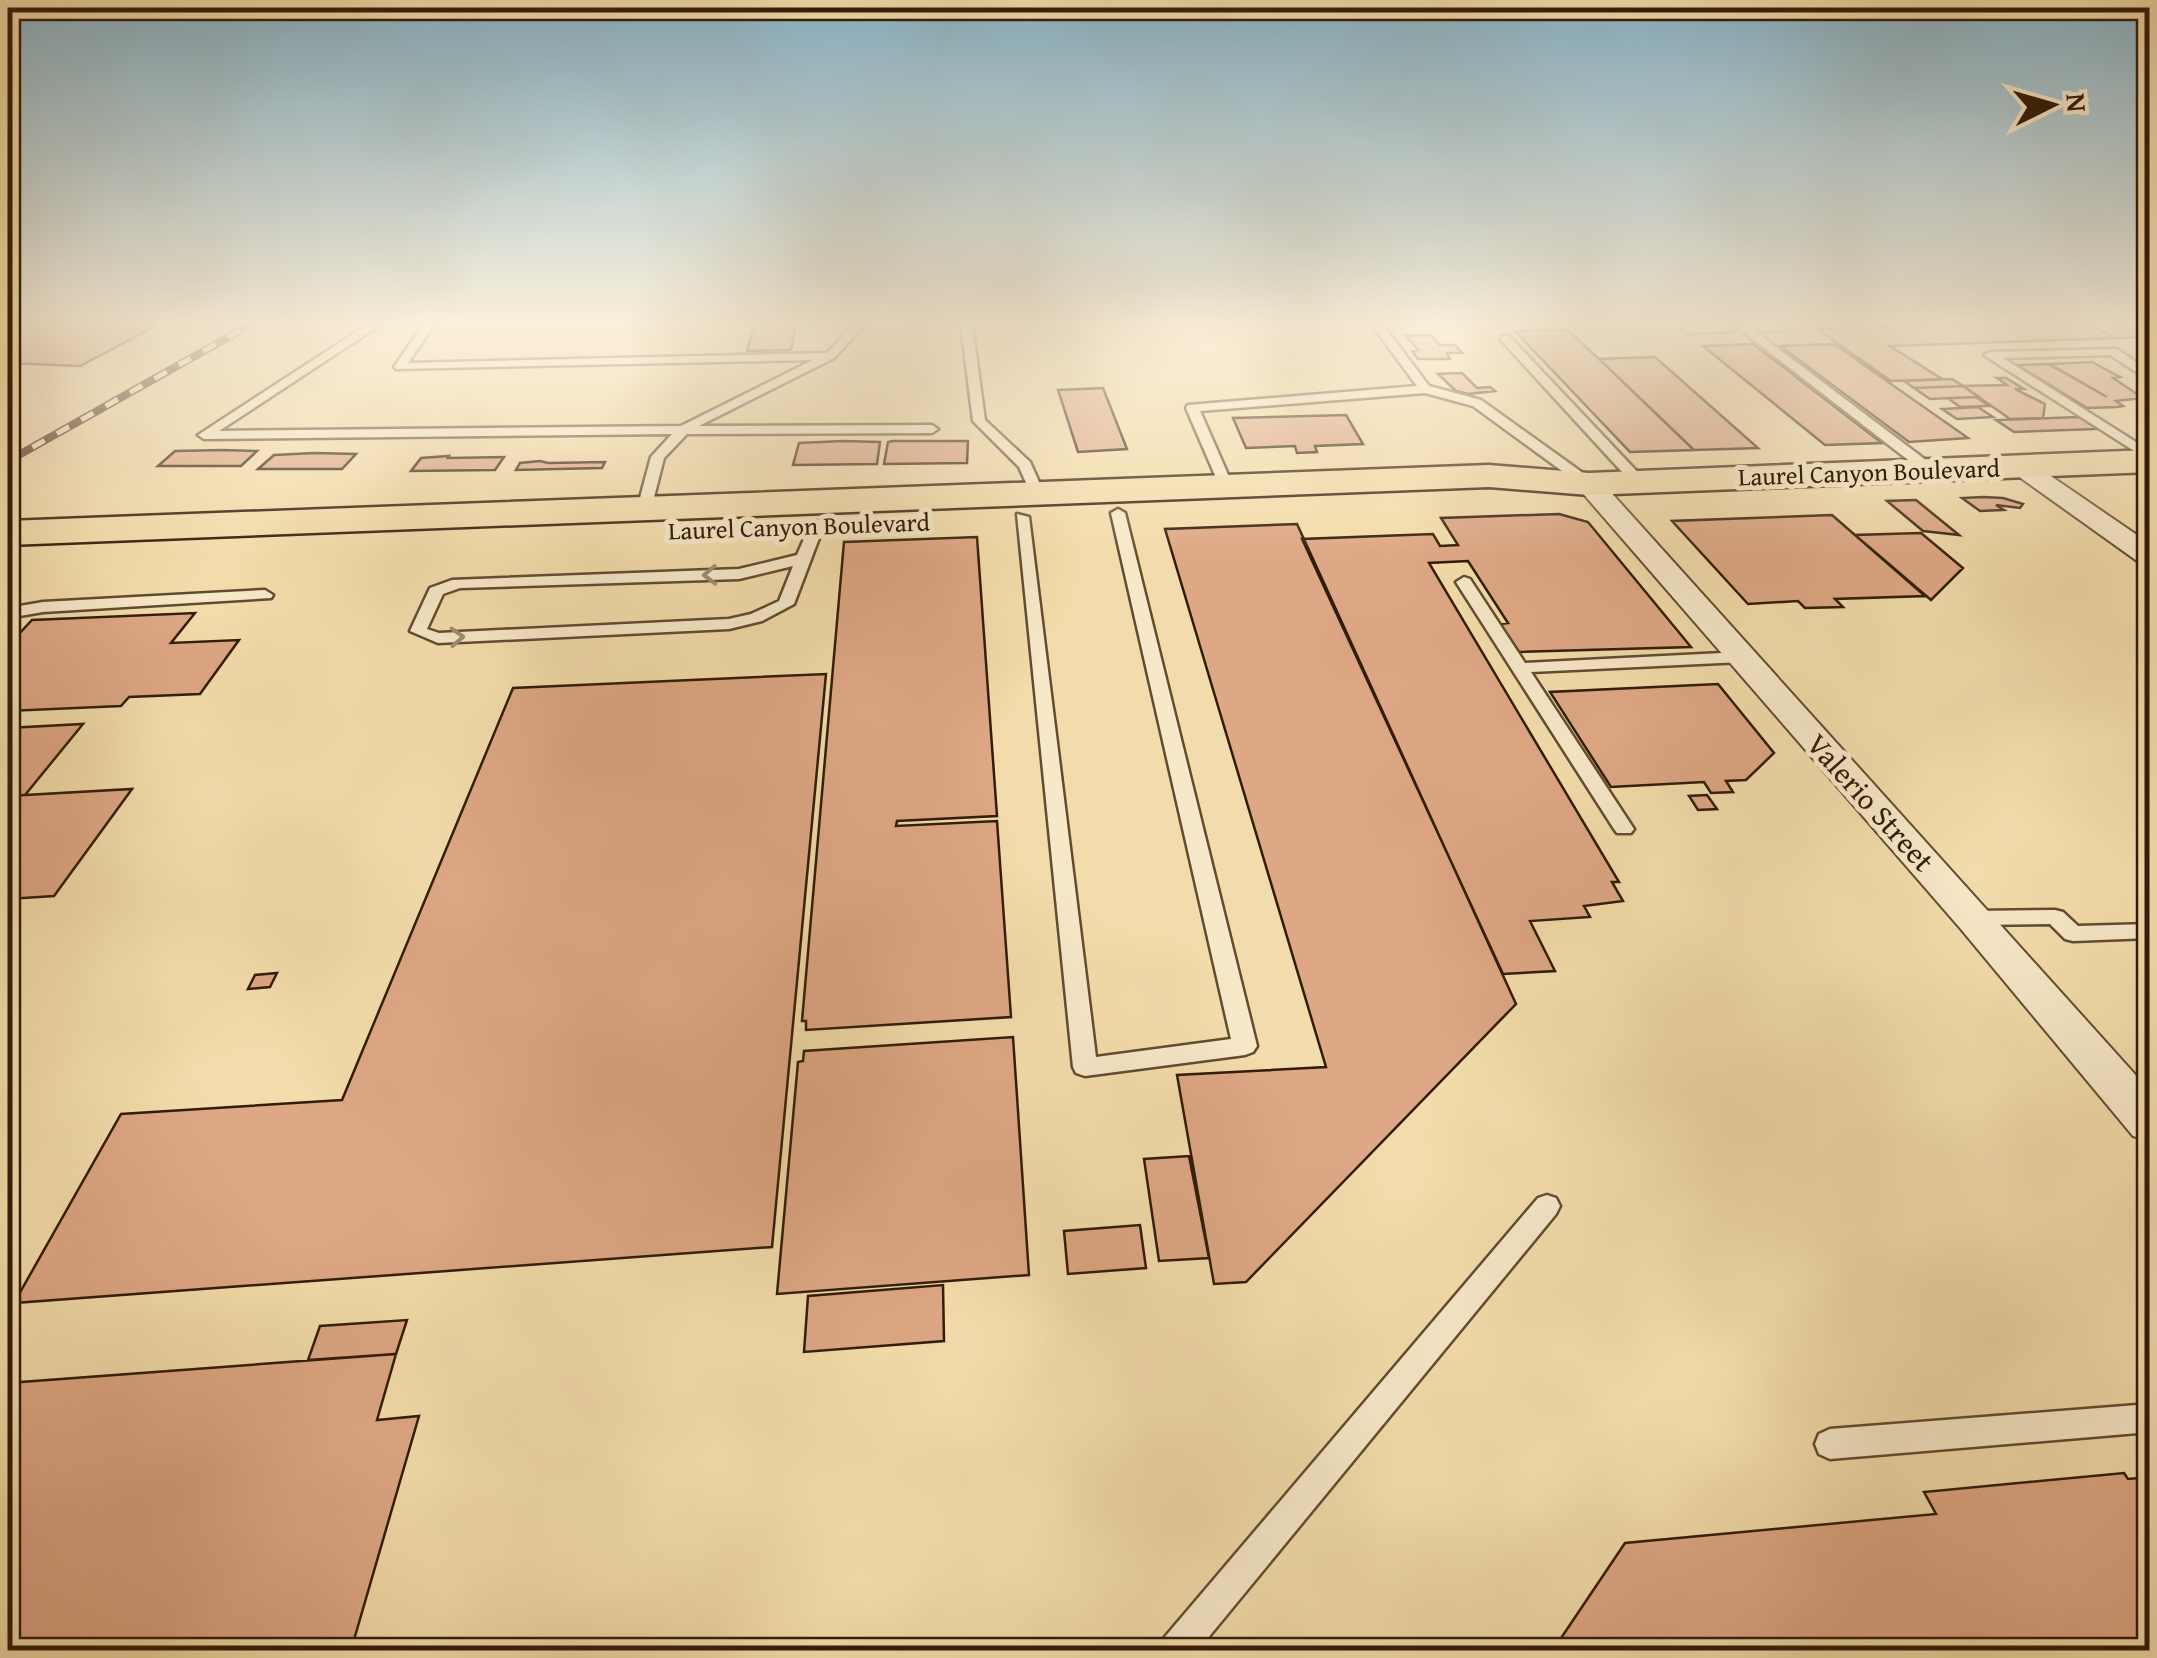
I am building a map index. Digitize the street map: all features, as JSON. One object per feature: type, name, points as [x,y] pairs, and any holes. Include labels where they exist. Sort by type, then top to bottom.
[{"type":"main road","name":"Laurel Canyon Boulevard","points":[[8,558],[814,528],[1226,486],[1489,476],[1589,484],[2150,459]]},
{"type":"main road","name":"Laurel Canyon Boulevard","points":[[1029,505],[1118,513],[1500,500],[1589,484]]},
{"type":"main road","name":"Laurel Canyon Boulevard","points":[[8,534],[644,509],[814,528]]},
{"type":"street","points":[[2020,466],[2150,557]]},
{"type":"street","name":"Valerio Street","points":[[1589,484],[2150,1123]]},
{"type":"lane","points":[[254,402],[204,435],[932,429]]},
{"type":"lane","points":[[644,509],[658,457],[683,430],[738,402]]},
{"type":"lane","points":[[976,402],[979,422],[1025,465],[1085,1066],[1245,1046],[1118,513]]},
{"type":"lane","points":[[1226,486],[1192,408],[1261,402]]},
{"type":"lane","points":[[1475,402],[1589,484]]},
{"type":"lane","points":[[1565,402],[1639,482]]},
{"type":"lane","points":[[1841,402],[1930,470]]},
{"type":"lane","points":[[2062,402],[2150,459]]},
{"type":"lane","points":[[814,528],[786,604],[756,618],[729,624],[438,638],[418,631],[436,591],[458,583],[739,574],[814,528]]},
{"type":"lane","points":[[1464,582],[1624,828]]},
{"type":"lane","points":[[8,613],[266,595]]},
{"type":"lane","points":[[1518,668],[1742,657]]},
{"type":"lane","points":[[1974,918],[2055,916],[2073,934],[2150,931]]},
{"type":"lane","points":[[1176,1650],[1546,1206]]},
{"type":"lane","points":[[1830,1444],[2150,1418]]},
{"type":"building","points":[[1062,402],[1109,402],[1127,449],[1078,452]]},
{"type":"building","points":[[1583,402],[1644,402],[1694,450],[1630,452]]},
{"type":"building","points":[[1644,402],[1706,402],[1758,448],[1694,450]]},
{"type":"building","points":[[1772,402],[1829,402],[1882,443],[1825,445]]},
{"type":"building","points":[[1856,402],[1917,402],[1968,438],[1909,442]]},
{"type":"building","points":[[1954,402],[1984,402],[1989,406],[1960,407]]},
{"type":"building","points":[[1986,402],[2045,404],[2043,418],[2010,419]]},
{"type":"building","points":[[2078,402],[2118,402],[2123,406],[2087,408]]},
{"type":"building","points":[[1978,407],[1993,417],[1957,419],[1942,409]]},
{"type":"building","points":[[1346,415],[1363,444],[1315,446],[1317,452],[1297,453],[1295,446],[1246,448],[1233,418]]},
{"type":"building","points":[[2079,417],[2098,429],[2014,432],[1996,420]]},
{"type":"building","points":[[968,441],[967,463],[884,464],[888,442]]},
{"type":"building","points":[[880,442],[877,464],[793,465],[799,443]]},
{"type":"building","points":[[175,451],[257,451],[241,466],[158,466]]},
{"type":"building","points":[[356,454],[342,469],[258,469],[274,455]]},
{"type":"building","points":[[504,457],[495,470],[411,471],[421,458]]},
{"type":"building","points":[[605,462],[602,468],[516,470],[520,463]]},
{"type":"building","points":[[1983,497],[2023,504],[2020,508],[1996,505],[2004,510],[1980,511],[1962,498]]},
{"type":"building","points":[[1916,500],[1959,535],[1923,531],[1887,501]]},
{"type":"building","points":[[1559,514],[1588,522],[1691,647],[1519,652],[1500,624],[1508,623],[1468,561],[1429,563],[1619,882],[1612,882],[1623,901],[1584,906],[1590,917],[1530,921],[1555,971],[1503,974],[1302,539],[1433,534],[1440,546],[1458,545],[1441,518]]},
{"type":"building","points":[[1832,515],[1925,596],[1835,599],[1843,607],[1805,608],[1798,601],[1748,604],[1672,521]]},
{"type":"building","points":[[1297,524],[1516,1004],[1246,1282],[1214,1284],[1177,1075],[1326,1067],[1165,529]]},
{"type":"building","points":[[1921,533],[1963,568],[1931,600],[1855,535]]},
{"type":"building","points":[[977,537],[997,816],[897,821],[896,826],[997,821],[1011,1017],[806,1030],[806,1021],[802,1021],[844,542]]},
{"type":"building","points":[[195,613],[171,643],[239,640],[200,694],[129,697],[121,706],[8,711],[8,636],[17,636],[32,620]]},
{"type":"building","points":[[826,674],[772,1247],[14,1303],[121,1114],[342,1100],[513,688]]},
{"type":"building","points":[[1718,684],[1774,753],[1746,780],[1726,781],[1733,792],[1711,793],[1704,782],[1611,787],[1550,692]]},
{"type":"building","points":[[83,724],[25,795],[8,796],[8,728]]},
{"type":"building","points":[[132,789],[54,896],[8,899],[8,796]]},
{"type":"building","points":[[1707,795],[1717,809],[1698,810],[1689,796]]},
{"type":"building","points":[[277,973],[270,987],[248,989],[255,975]]},
{"type":"building","points":[[1013,1037],[1029,1275],[777,1294],[798,1062],[803,1061],[804,1051]]},
{"type":"building","points":[[1189,1156],[1209,1258],[1159,1261],[1144,1159]]},
{"type":"building","points":[[1140,1225],[1146,1268],[1068,1274],[1064,1231]]},
{"type":"building","points":[[943,1285],[944,1341],[804,1352],[808,1296]]},
{"type":"building","points":[[407,1320],[396,1354],[308,1360],[320,1326]]},
{"type":"building","points":[[396,1354],[377,1420],[419,1416],[351,1650],[8,1650],[8,1383]]},
{"type":"building","points":[[2124,1473],[2128,1479],[2139,1478],[2150,1493],[2150,1650],[1553,1650],[1625,1543],[1936,1514],[1924,1492]]},
{"type":"railway","points":[[8,461],[112,402]]}]
